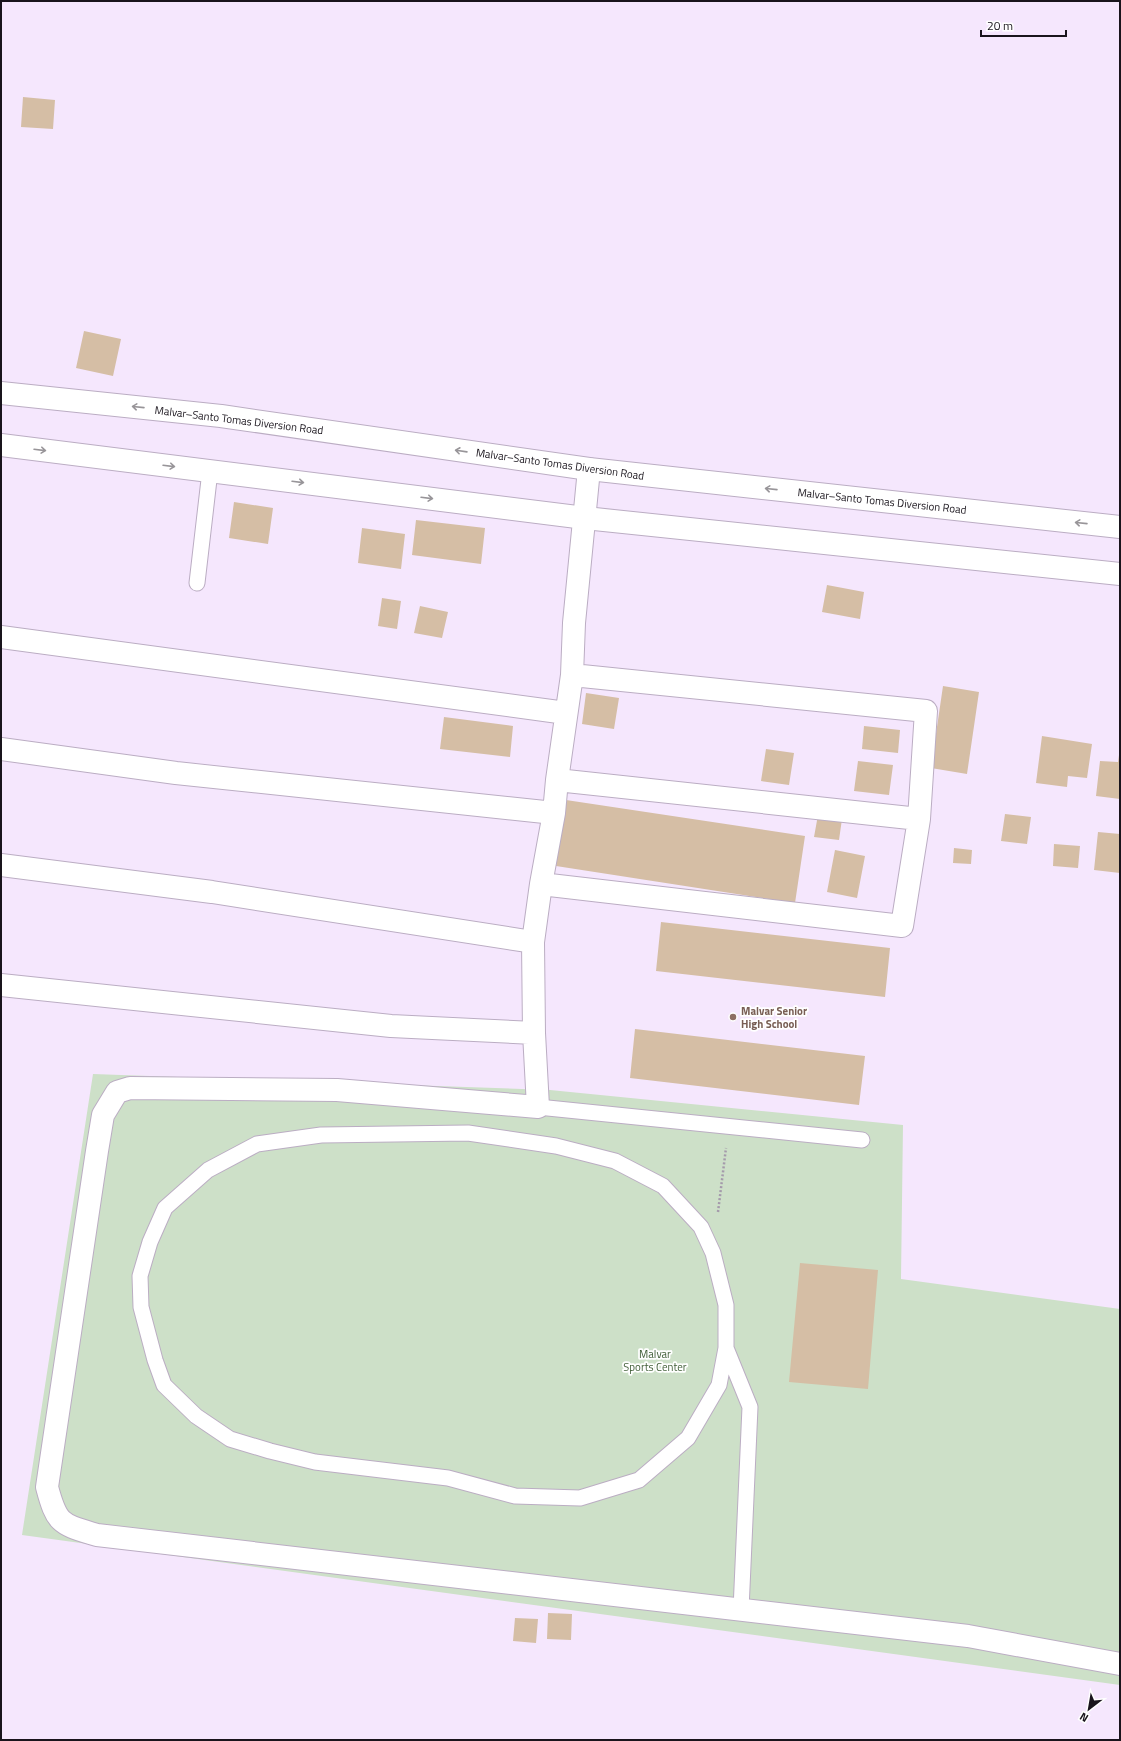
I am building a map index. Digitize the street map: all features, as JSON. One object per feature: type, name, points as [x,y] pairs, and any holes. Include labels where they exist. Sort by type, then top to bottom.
[{"type":"street","name":"Malvar–Santo Tomas Diversion Road","points":[[1,392],[221,416],[589,469],[1120,527]]},
{"type":"street","points":[[1,445],[585,518],[1120,574]]},
{"type":"street","points":[[589,469],[574,623],[572,674],[557,780],[554,813],[541,884],[533,942],[534,1033],[538,1108],[337,1090],[130,1088],[117,1092],[103,1116],[95,1167],[47,1488],[53,1510],[66,1526],[97,1535],[968,1636],[1120,1664]]},
{"type":"street","points":[[1,637],[566,713]]},
{"type":"street","points":[[541,884],[902,926],[919,819],[926,711],[572,674]]},
{"type":"street","points":[[1,749],[176,773],[554,813]]},
{"type":"street","points":[[557,780],[919,819]]},
{"type":"street","points":[[1,865],[212,892],[533,942]]},
{"type":"street","points":[[1,985],[391,1026],[534,1033]]},
{"type":"lane","points":[[197,583],[210,471]]},
{"type":"lane","points":[[538,1108],[862,1140]]},
{"type":"lane","points":[[726,1348],[719,1385],[688,1438],[639,1480],[580,1498],[515,1496],[448,1478],[315,1462],[230,1439],[196,1416],[164,1385],[155,1360],[141,1307],[140,1276],[150,1242],[165,1208],[208,1170],[257,1144],[321,1135],[468,1133],[556,1146],[615,1161],[663,1186],[701,1227],[714,1253],[726,1305],[726,1348],[750,1407],[741,1610]]},
{"type":"path","points":[[718,1213],[728,1127]]},
{"type":"green space","name":"Malvar Sports Center","points":[[93,1074],[550,1090],[903,1125],[901,1279],[1120,1309],[1120,1685],[22,1535]]},
{"type":"building","points":[[23,97],[55,100],[53,129],[21,127]]},
{"type":"building","points":[[84,331],[121,339],[113,376],[76,368]]},
{"type":"building","points":[[234,502],[273,508],[268,544],[229,538]]},
{"type":"building","points":[[416,520],[485,528],[481,564],[412,555]]},
{"type":"building","points":[[362,528],[405,534],[401,569],[358,563]]},
{"type":"building","points":[[827,585],[864,592],[860,619],[822,612]]},
{"type":"building","points":[[382,598],[401,601],[397,629],[378,626]]},
{"type":"building","points":[[420,606],[448,612],[442,638],[414,633]]},
{"type":"building","points":[[943,686],[979,692],[967,774],[931,768]]},
{"type":"building","points":[[586,693],[619,698],[614,729],[582,724]]},
{"type":"building","points":[[444,717],[513,726],[510,757],[440,749]]},
{"type":"building","points":[[864,726],[900,730],[898,753],[862,749]]},
{"type":"building","points":[[1042,736],[1092,744],[1087,778],[1068,776],[1067,787],[1036,783]]},
{"type":"building","points":[[766,749],[794,753],[789,785],[761,781]]},
{"type":"building","points":[[1119,755],[1120,799],[1096,796],[1100,761],[1118,762]]},
{"type":"building","points":[[858,761],[893,765],[889,795],[854,791]]},
{"type":"building","points":[[566,800],[805,836],[795,903],[556,866]]},
{"type":"building","points":[[1005,814],[1031,817],[1027,844],[1001,841]]},
{"type":"building","points":[[818,815],[842,819],[839,840],[814,837]]},
{"type":"building","points":[[1098,832],[1120,834],[1120,873],[1094,870]]},
{"type":"building","points":[[1054,844],[1080,846],[1078,868],[1053,866]]},
{"type":"building","points":[[954,848],[972,850],[971,864],[953,863]]},
{"type":"building","points":[[835,850],[865,856],[857,898],[827,892]]},
{"type":"building","points":[[661,922],[890,948],[885,997],[656,971]]},
{"type":"building","points":[[635,1029],[865,1056],[859,1105],[630,1078]]},
{"type":"building","points":[[800,1263],[878,1270],[868,1389],[789,1382]]},
{"type":"building","points":[[548,1613],[572,1614],[571,1640],[547,1639]]},
{"type":"building","points":[[515,1618],[538,1619],[536,1643],[513,1641]]},
{"type":"place","name":"Malvar Senior High School","points":[[733,1017]]}]
